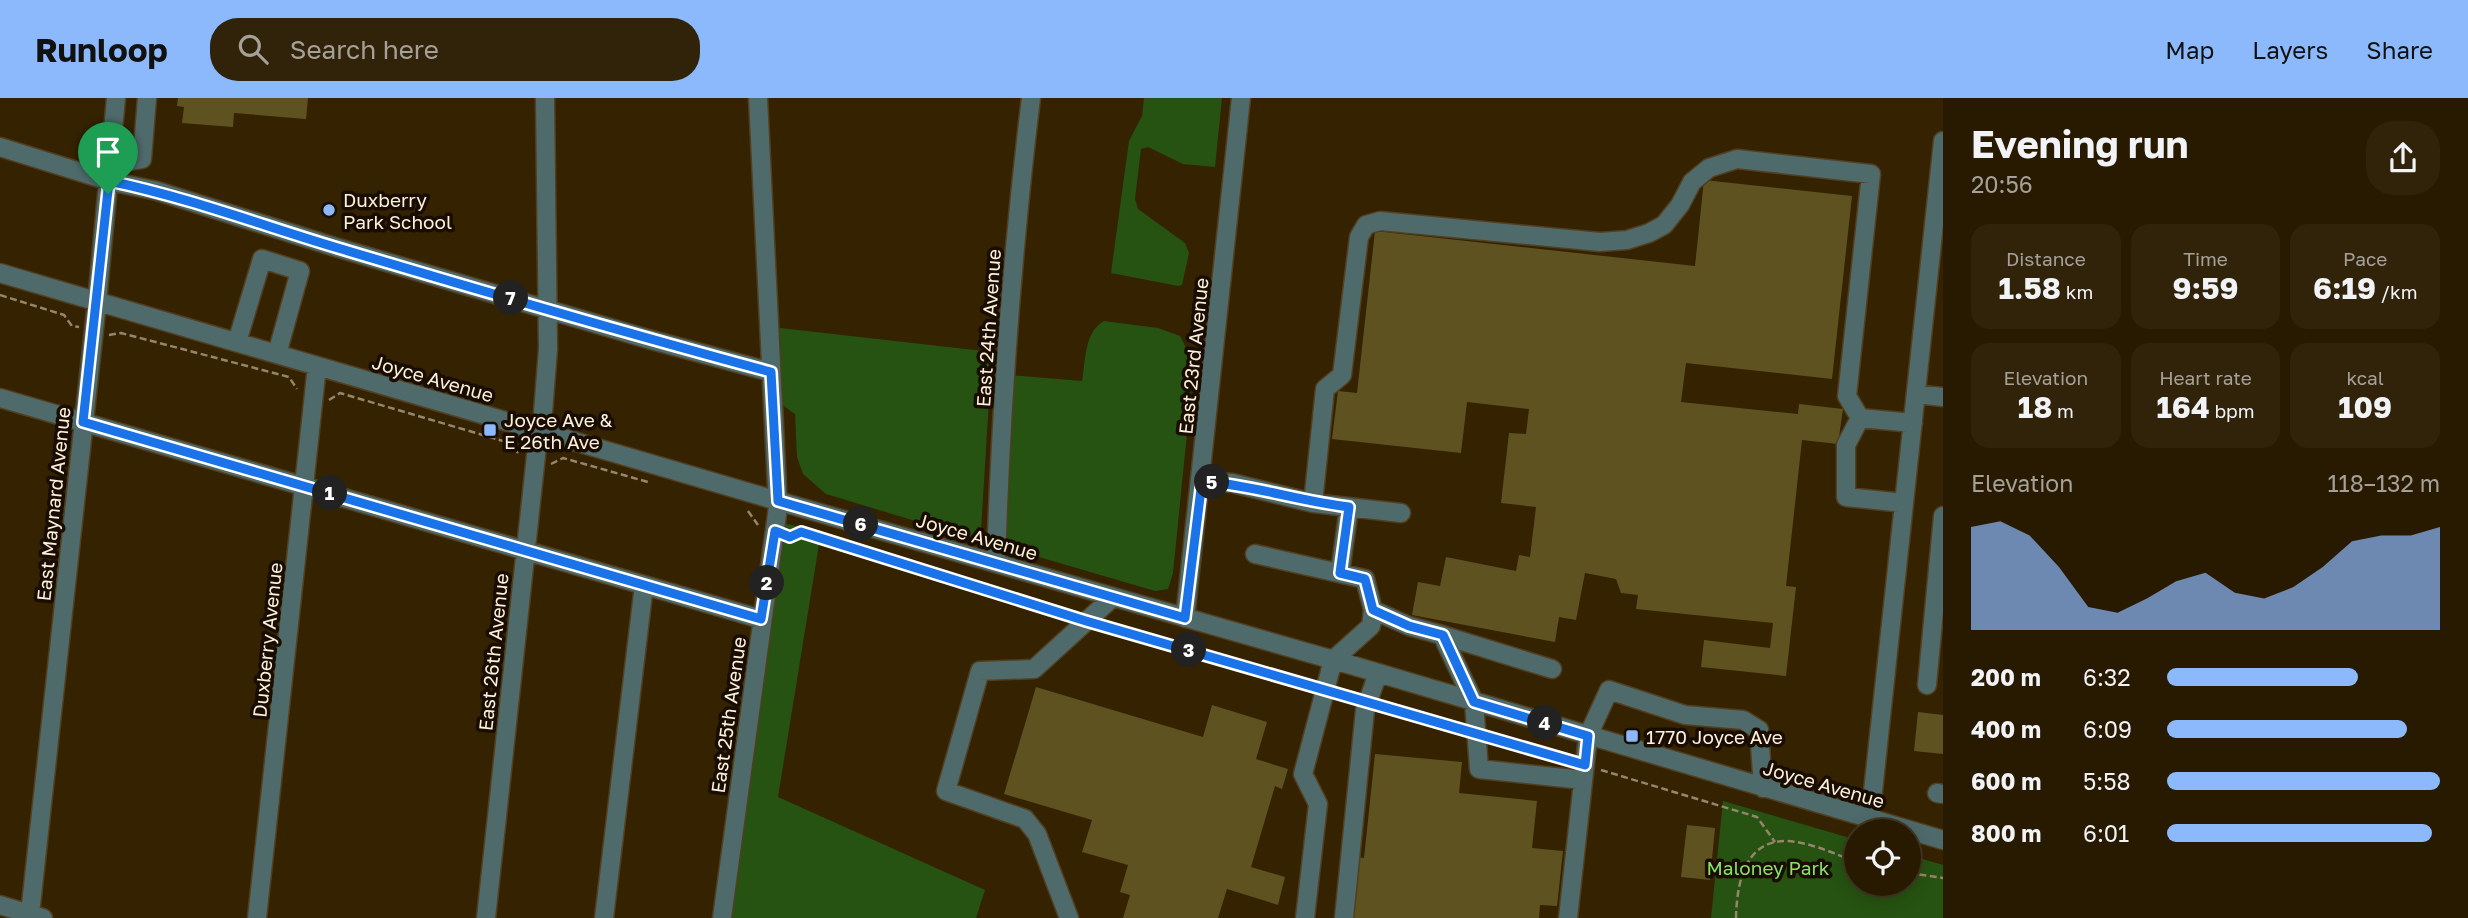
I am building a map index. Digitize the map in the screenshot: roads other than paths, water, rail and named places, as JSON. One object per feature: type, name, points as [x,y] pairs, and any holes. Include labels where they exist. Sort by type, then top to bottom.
[{"type":"street","name":"East Maynard Avenue","points":[[36,916],[116,98]]},
{"type":"street","points":[[110,173],[142,159],[147,98]]},
{"type":"street","name":"East 26th Avenue","points":[[486,918],[548,348],[545,98]]},
{"type":"street","name":"East 25th Avenue","points":[[722,918],[778,501],[758,98]]},
{"type":"street","name":"East 24th Avenue","points":[[996,562],[1011,287],[1031,98]]},
{"type":"street","name":"East 23rd Avenue","points":[[1185,618],[1202,481],[1241,98]]},
{"type":"street","points":[[1870,819],[1943,141]]},
{"type":"street","points":[[0,147],[110,173],[157,191],[335,247],[771,372]]},
{"type":"street","points":[[1313,503],[1325,389],[1342,375],[1359,237],[1366,225],[1380,221],[1600,242],[1627,240],[1664,225],[1680,205],[1692,182],[1709,168],[1737,159],[1871,174],[1847,396],[1860,418]]},
{"type":"street","points":[[237,342],[262,259],[300,271],[277,355]]},
{"type":"street","name":"Joyce Avenue","points":[[0,273],[1378,673],[1870,819]]},
{"type":"street","name":"Duxberry Avenue","points":[[257,918],[317,366]]},
{"type":"street","points":[[1916,394],[1943,397]]},
{"type":"street","points":[[0,398],[761,619]]},
{"type":"street","points":[[1860,418],[1913,423]]},
{"type":"street","points":[[1860,418],[1846,445],[1846,497],[1904,503]]},
{"type":"street","points":[[1202,481],[1232,484],[1313,503],[1401,513]]},
{"type":"street","points":[[1340,573],[1349,507]]},
{"type":"street","points":[[1927,685],[1943,516]]},
{"type":"street","points":[[1255,554],[1365,579],[1373,610],[1371,626],[1333,660],[1303,774],[1318,804],[1306,918]]},
{"type":"street","points":[[604,918],[644,585]]},
{"type":"street","points":[[1069,918],[1037,834],[1025,819],[946,791],[980,671],[1034,669],[1113,597]]},
{"type":"street","points":[[1373,610],[1409,626],[1552,669]]},
{"type":"street","points":[[1443,635],[1474,702],[1479,769],[1584,773]]},
{"type":"street","points":[[1344,918],[1364,710],[1378,673]]},
{"type":"street","points":[[1568,918],[1588,736],[1609,690],[1685,715],[1743,720],[1759,730],[1763,788]]},
{"type":"street","name":"Joyce Avenue","points":[[1921,834],[1943,840]]},
{"type":"street","points":[[0,905],[36,916]]},
{"type":"place","name":"Duxberry Park School","points":[[329,210]]},
{"type":"place","name":"Joyce Ave & E 26th Ave","points":[[490,430]]},
{"type":"place","name":"1770 Joyce Ave","points":[[1632,736]]},
{"type":"park label","name":"Maloney Park","points":[[1768,867]]}]
